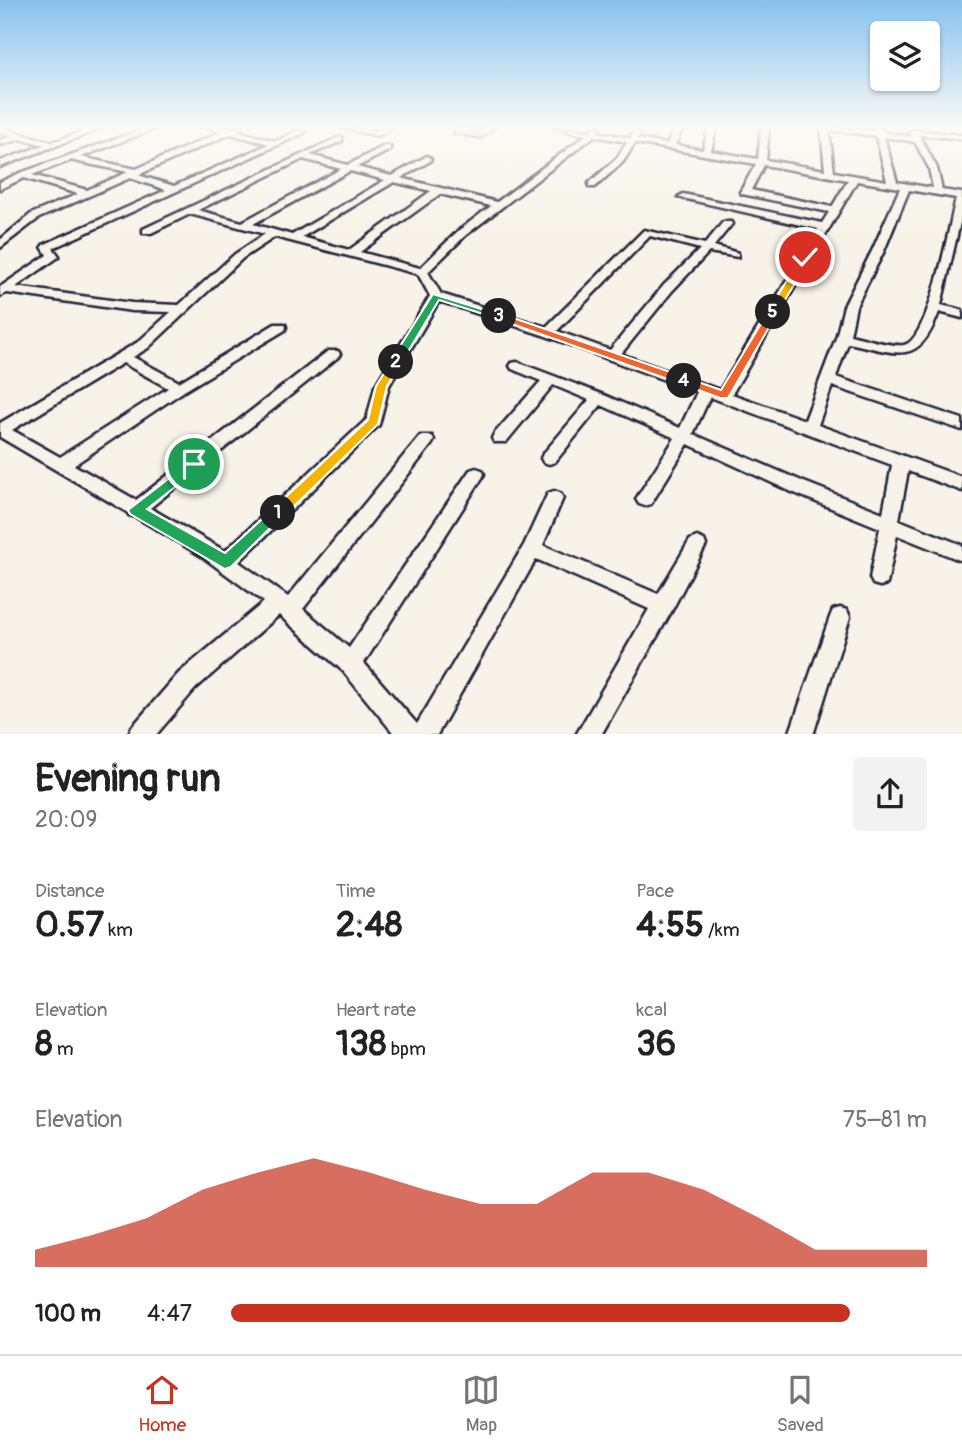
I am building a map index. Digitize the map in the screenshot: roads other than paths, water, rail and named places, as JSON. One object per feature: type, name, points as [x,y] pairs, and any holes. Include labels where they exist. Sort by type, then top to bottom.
[{"type":"street","points":[[0,186],[60,162]]},
{"type":"street","points":[[88,162],[134,174],[173,189]]},
{"type":"street","points":[[0,245],[35,216],[161,162]]},
{"type":"street","points":[[3,291],[54,256],[47,247],[232,162]]},
{"type":"street","points":[[147,231],[289,162]]},
{"type":"street","points":[[326,162],[497,205]]},
{"type":"street","points":[[244,225],[360,162]]},
{"type":"street","points":[[294,238],[421,162]]},
{"type":"street","points":[[422,272],[462,233],[553,162]]},
{"type":"street","points":[[592,185],[617,162]]},
{"type":"street","points":[[756,162],[962,196],[934,307],[921,341],[903,349],[843,338]]},
{"type":"street","points":[[829,162],[830,174]]},
{"type":"street","points":[[810,427],[843,338],[850,306],[878,251],[899,186],[890,162]]},
{"type":"street","points":[[929,162],[938,192]]},
{"type":"street","points":[[760,163],[745,192],[834,210]]},
{"type":"street","points":[[217,169],[252,180]]},
{"type":"street","points":[[23,176],[86,193]]},
{"type":"street","points":[[724,395],[854,178]]},
{"type":"street","points":[[352,253],[439,190]]},
{"type":"street","points":[[682,197],[824,227]]},
{"type":"street","points":[[189,211],[422,272],[436,296],[548,331],[962,484]]},
{"type":"street","points":[[613,355],[668,288],[727,224]]},
{"type":"street","points":[[548,331],[648,232],[734,255]]},
{"type":"street","points":[[0,430],[143,345],[239,256],[274,233]]},
{"type":"street","points":[[3,291],[132,307],[182,309]]},
{"type":"street","points":[[225,563],[374,421],[382,386],[436,296]]},
{"type":"street","points":[[934,307],[962,314]]},
{"type":"street","points":[[62,464],[280,327]]},
{"type":"street","points":[[135,510],[333,354]]},
{"type":"street","points":[[122,357],[179,388]]},
{"type":"street","points":[[517,366],[599,397],[684,437],[962,553]]},
{"type":"street","points":[[827,379],[962,425]]},
{"type":"street","points":[[500,438],[550,380]]},
{"type":"street","points":[[645,499],[684,437],[706,389]]},
{"type":"street","points":[[549,458],[599,397]]},
{"type":"street","points":[[0,430],[207,549],[284,606],[351,664],[411,734]]},
{"type":"street","points":[[140,734],[187,681],[284,606],[426,440]]},
{"type":"street","points":[[880,578],[901,462]]},
{"type":"street","points":[[351,664],[476,474]]},
{"type":"street","points":[[424,734],[532,549],[554,498]]},
{"type":"street","points":[[588,734],[697,545]]},
{"type":"street","points":[[532,549],[664,606]]},
{"type":"street","points":[[801,734],[841,617]]}]
